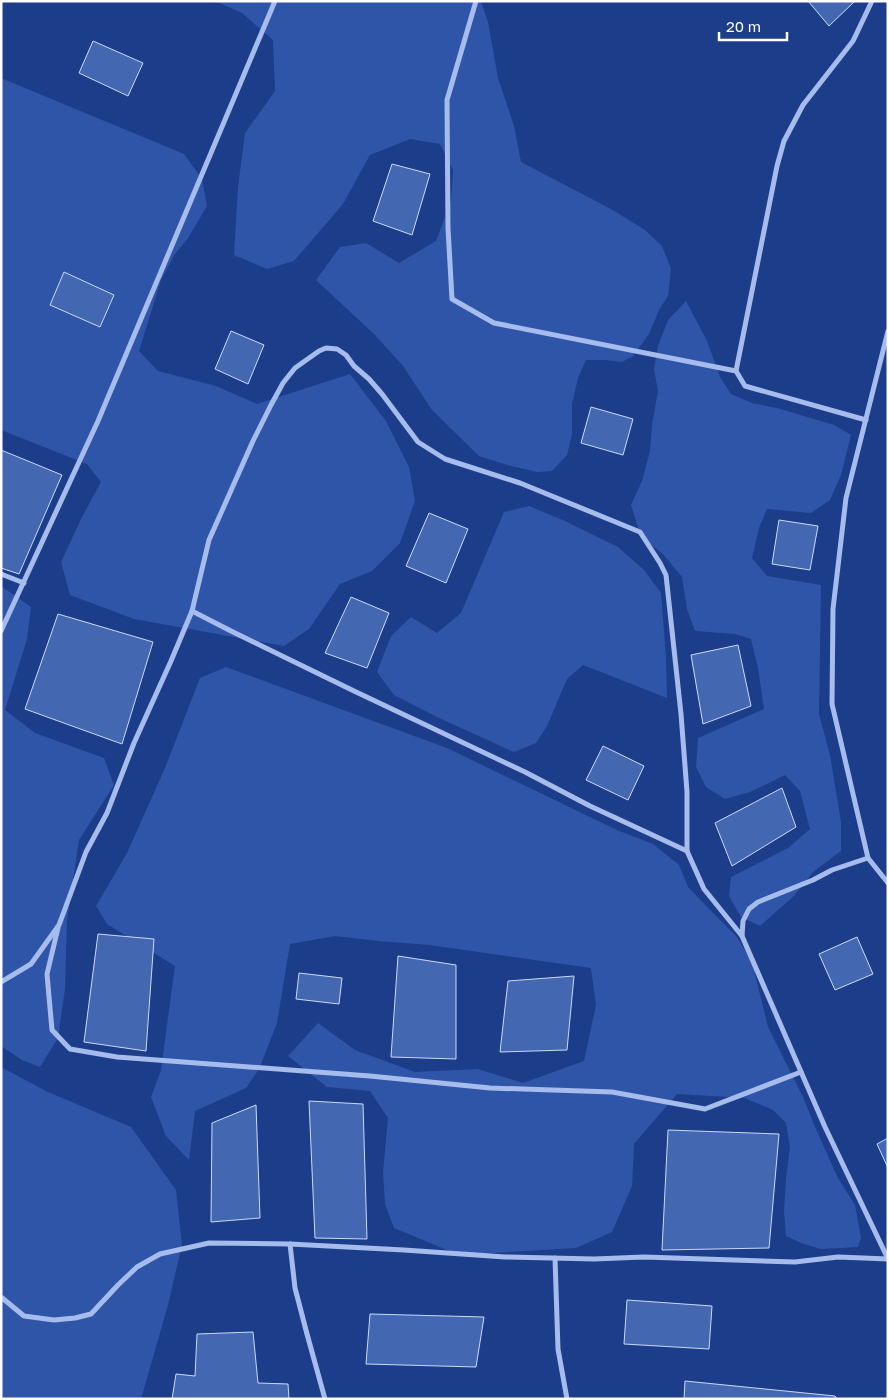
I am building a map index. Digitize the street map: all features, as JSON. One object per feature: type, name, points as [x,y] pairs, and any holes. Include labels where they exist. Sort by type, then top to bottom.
[{"type":"street","points":[[1,631],[98,421],[275,1]]},
{"type":"street","points":[[476,1],[447,100],[448,228],[452,299],[494,324],[736,371]]},
{"type":"street","points":[[866,420],[745,386],[736,371],[777,166],[784,141],[803,105],[853,41],[872,1]]},
{"type":"street","points":[[888,331],[846,498],[833,609],[832,704],[868,858],[888,883]]},
{"type":"street","points":[[1,1297],[24,1316],[54,1320],[75,1318],[90,1314],[137,1267],[160,1254],[209,1243],[290,1244],[506,1257],[594,1260],[644,1257],[795,1262],[838,1257],[888,1259],[825,1127],[742,936],[704,889],[687,851],[687,792],[681,714],[666,575],[660,562],[640,532],[520,483],[445,459],[418,442],[369,379],[354,366],[346,355],[337,349],[326,348],[295,368],[283,383],[271,404],[209,540],[192,611],[134,743],[107,813],[86,852],[59,925],[47,974],[52,1030],[70,1049],[117,1057],[370,1076],[490,1088],[612,1092],[705,1109],[801,1072]]},
{"type":"street","points":[[1,574],[24,583]]},
{"type":"street","points":[[192,611],[291,661],[525,772],[590,806],[687,851]]},
{"type":"street","points":[[742,936],[743,921],[749,909],[758,902],[813,880],[832,870],[868,858]]},
{"type":"street","points":[[1,982],[31,964],[59,925]]},
{"type":"street","points":[[290,1244],[295,1288],[325,1399]]},
{"type":"street","points":[[554,1258],[558,1349],[568,1399]]},
{"type":"shaded area","points":[[215,1],[481,1],[488,22],[498,78],[514,126],[521,162],[611,209],[645,230],[662,246],[671,269],[668,296],[659,310],[649,334],[633,356],[622,362],[586,360],[578,378],[572,404],[572,434],[567,455],[552,471],[537,472],[479,456],[432,410],[403,366],[375,335],[316,280],[340,247],[366,243],[399,263],[436,241],[451,201],[453,170],[440,144],[410,139],[370,155],[343,204],[294,261],[267,269],[234,255],[238,187],[245,133],[275,91],[273,40],[242,13]]},
{"type":"shaded area","points":[[1,78],[184,154],[202,179],[207,206],[188,238],[175,254],[161,280],[139,351],[158,371],[216,386],[257,404],[350,374],[386,421],[409,467],[415,501],[400,543],[372,571],[340,584],[309,629],[284,646],[134,619],[70,595],[61,562],[101,482],[87,464],[1,430]]},
{"type":"shaded area","points":[[686,301],[707,341],[720,377],[731,394],[752,403],[777,408],[834,425],[851,435],[841,475],[830,500],[811,513],[767,509],[759,528],[752,558],[767,576],[821,585],[819,714],[830,755],[841,822],[841,851],[813,872],[794,896],[760,926],[741,917],[729,896],[731,877],[788,848],[810,829],[800,791],[785,775],[750,792],[725,799],[706,787],[696,767],[698,738],[764,709],[758,668],[751,639],[735,634],[695,631],[687,609],[682,577],[663,554],[641,537],[631,505],[642,481],[650,451],[658,391],[654,369],[658,346],[668,320]]},
{"type":"shaded area","points":[[529,506],[618,547],[644,570],[661,593],[667,698],[583,665],[567,679],[547,726],[536,743],[514,752],[394,695],[377,672],[391,636],[411,617],[437,633],[461,613],[504,512]]},
{"type":"shaded area","points":[[1,586],[31,607],[27,639],[5,710],[35,733],[104,758],[114,785],[79,840],[67,921],[65,989],[58,1038],[40,1067],[22,1060],[1,1046]]},
{"type":"shaded area","points":[[226,667],[447,748],[617,830],[653,844],[679,865],[688,887],[737,937],[752,962],[768,1027],[804,1099],[838,1178],[855,1205],[861,1238],[858,1247],[821,1249],[786,1236],[784,1211],[790,1147],[786,1123],[773,1110],[745,1098],[677,1094],[634,1144],[632,1186],[612,1232],[576,1248],[459,1255],[394,1228],[385,1204],[383,1172],[388,1118],[370,1091],[327,1087],[288,1056],[318,1023],[355,1050],[415,1072],[478,1069],[523,1083],[584,1061],[596,1005],[591,968],[429,945],[335,936],[290,944],[277,1023],[259,1069],[246,1088],[195,1111],[189,1160],[166,1136],[151,1097],[161,1070],[175,966],[107,924],[96,906],[127,853],[165,768],[200,678]]},
{"type":"shaded area","points":[[1,1067],[48,1092],[131,1127],[176,1190],[182,1245],[168,1305],[141,1399],[1,1399]]},
{"type":"building","points":[[808,1],[855,1],[829,26]]},
{"type":"building","points":[[93,41],[143,63],[128,96],[79,73]]},
{"type":"building","points":[[392,164],[430,174],[412,235],[373,221]]},
{"type":"building","points":[[64,272],[114,295],[100,327],[50,305]]},
{"type":"building","points":[[231,331],[264,345],[248,384],[215,369]]},
{"type":"building","points":[[591,407],[633,419],[623,455],[581,443]]},
{"type":"building","points":[[1,450],[62,475],[19,574],[1,568]]},
{"type":"building","points":[[429,513],[468,529],[446,583],[406,566]]},
{"type":"building","points":[[779,520],[818,526],[810,570],[772,564]]},
{"type":"building","points":[[351,597],[389,613],[367,668],[325,653]]},
{"type":"building","points":[[58,614],[153,642],[122,744],[25,709]]},
{"type":"building","points":[[738,645],[751,706],[703,724],[691,655]]},
{"type":"building","points":[[603,746],[644,766],[628,800],[586,780]]},
{"type":"building","points":[[782,788],[796,827],[732,866],[715,823]]},
{"type":"building","points":[[98,934],[154,939],[146,1051],[84,1042]]},
{"type":"building","points":[[857,937],[873,974],[835,990],[819,954]]},
{"type":"building","points":[[398,956],[456,965],[456,1059],[391,1057]]},
{"type":"building","points":[[299,973],[342,978],[339,1004],[296,999]]},
{"type":"building","points":[[574,976],[567,1050],[500,1052],[508,981]]},
{"type":"building","points":[[309,1101],[363,1104],[367,1239],[315,1238]]},
{"type":"building","points":[[256,1105],[260,1218],[211,1222],[212,1123]]},
{"type":"building","points":[[668,1130],[779,1134],[769,1248],[662,1250]]},
{"type":"building","points":[[888,1138],[888,1168],[877,1144]]},
{"type":"building","points":[[627,1300],[712,1306],[709,1349],[624,1344]]},
{"type":"building","points":[[370,1314],[484,1317],[476,1367],[366,1364]]},
{"type":"building","points":[[253,1332],[258,1383],[288,1384],[289,1399],[172,1399],[176,1374],[195,1376],[197,1334]]},
{"type":"building","points":[[685,1381],[835,1396],[837,1399],[684,1399]]}]
